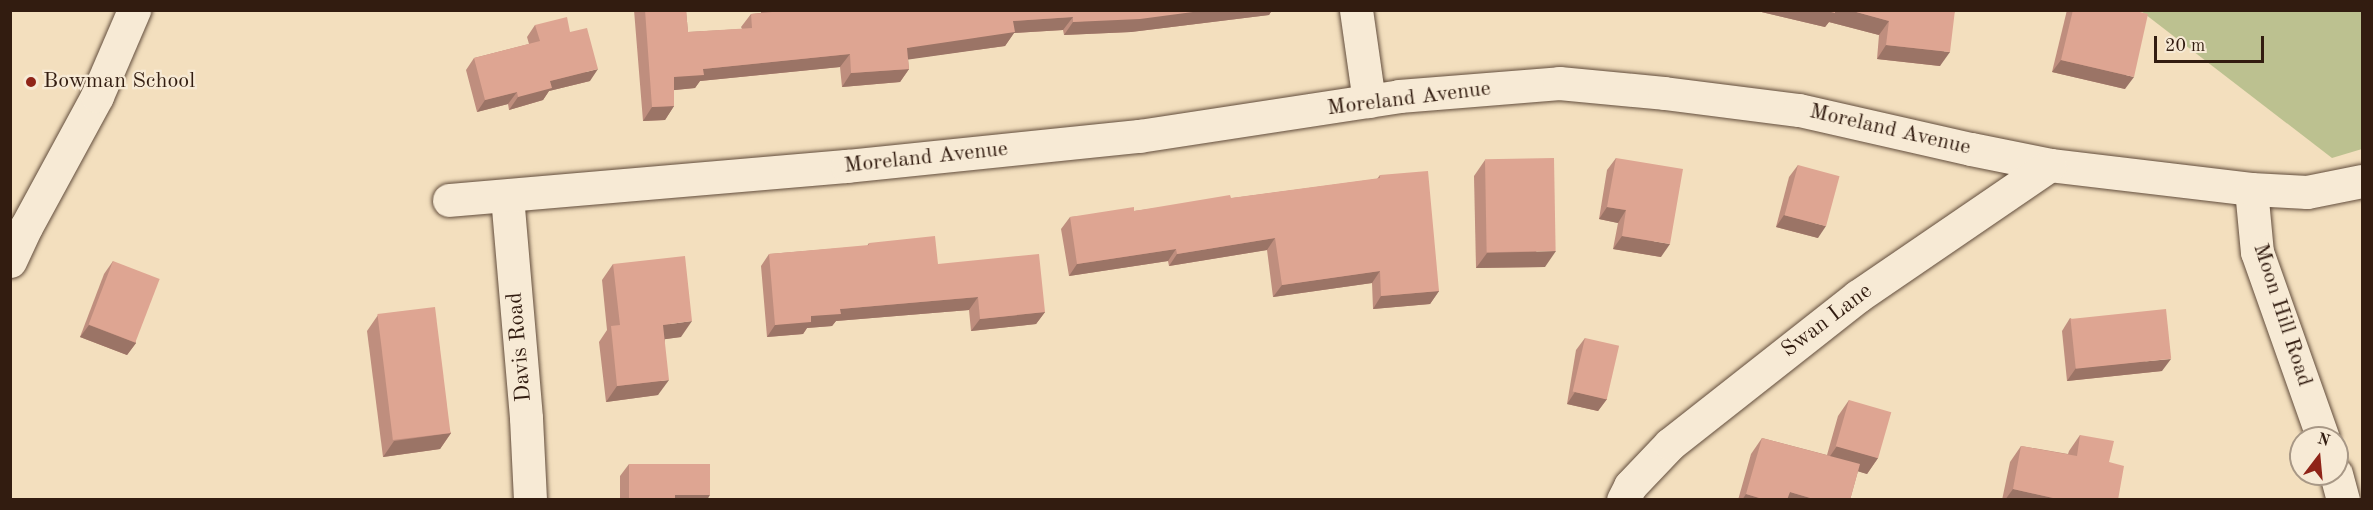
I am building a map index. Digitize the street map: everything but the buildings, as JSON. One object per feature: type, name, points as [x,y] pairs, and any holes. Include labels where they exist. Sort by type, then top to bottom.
[{"type":"street","points":[[10,261],[97,96],[134,10]]},
{"type":"street","points":[[1356,10],[1369,101]]},
{"type":"street","name":"Moreland Avenue","points":[[450,200],[848,166],[1139,136],[1399,96],[1559,83],[1664,93],[1799,110],[2050,165],[2252,189],[2307,192],[2362,181]]},
{"type":"street","name":"Swan Lane","points":[[1623,500],[1630,486],[1670,444],[1858,296],[2050,165]]},
{"type":"street","name":"Moon Hill Road","points":[[2252,189],[2257,252],[2319,426]]},
{"type":"street","name":"Davis Road","points":[[507,196],[526,418],[530,500]]},
{"type":"green space","points":[[2141,11],[2362,11],[2362,149],[2332,158]]},
{"type":"place","name":"Bowman School","points":[[31,82]]}]
